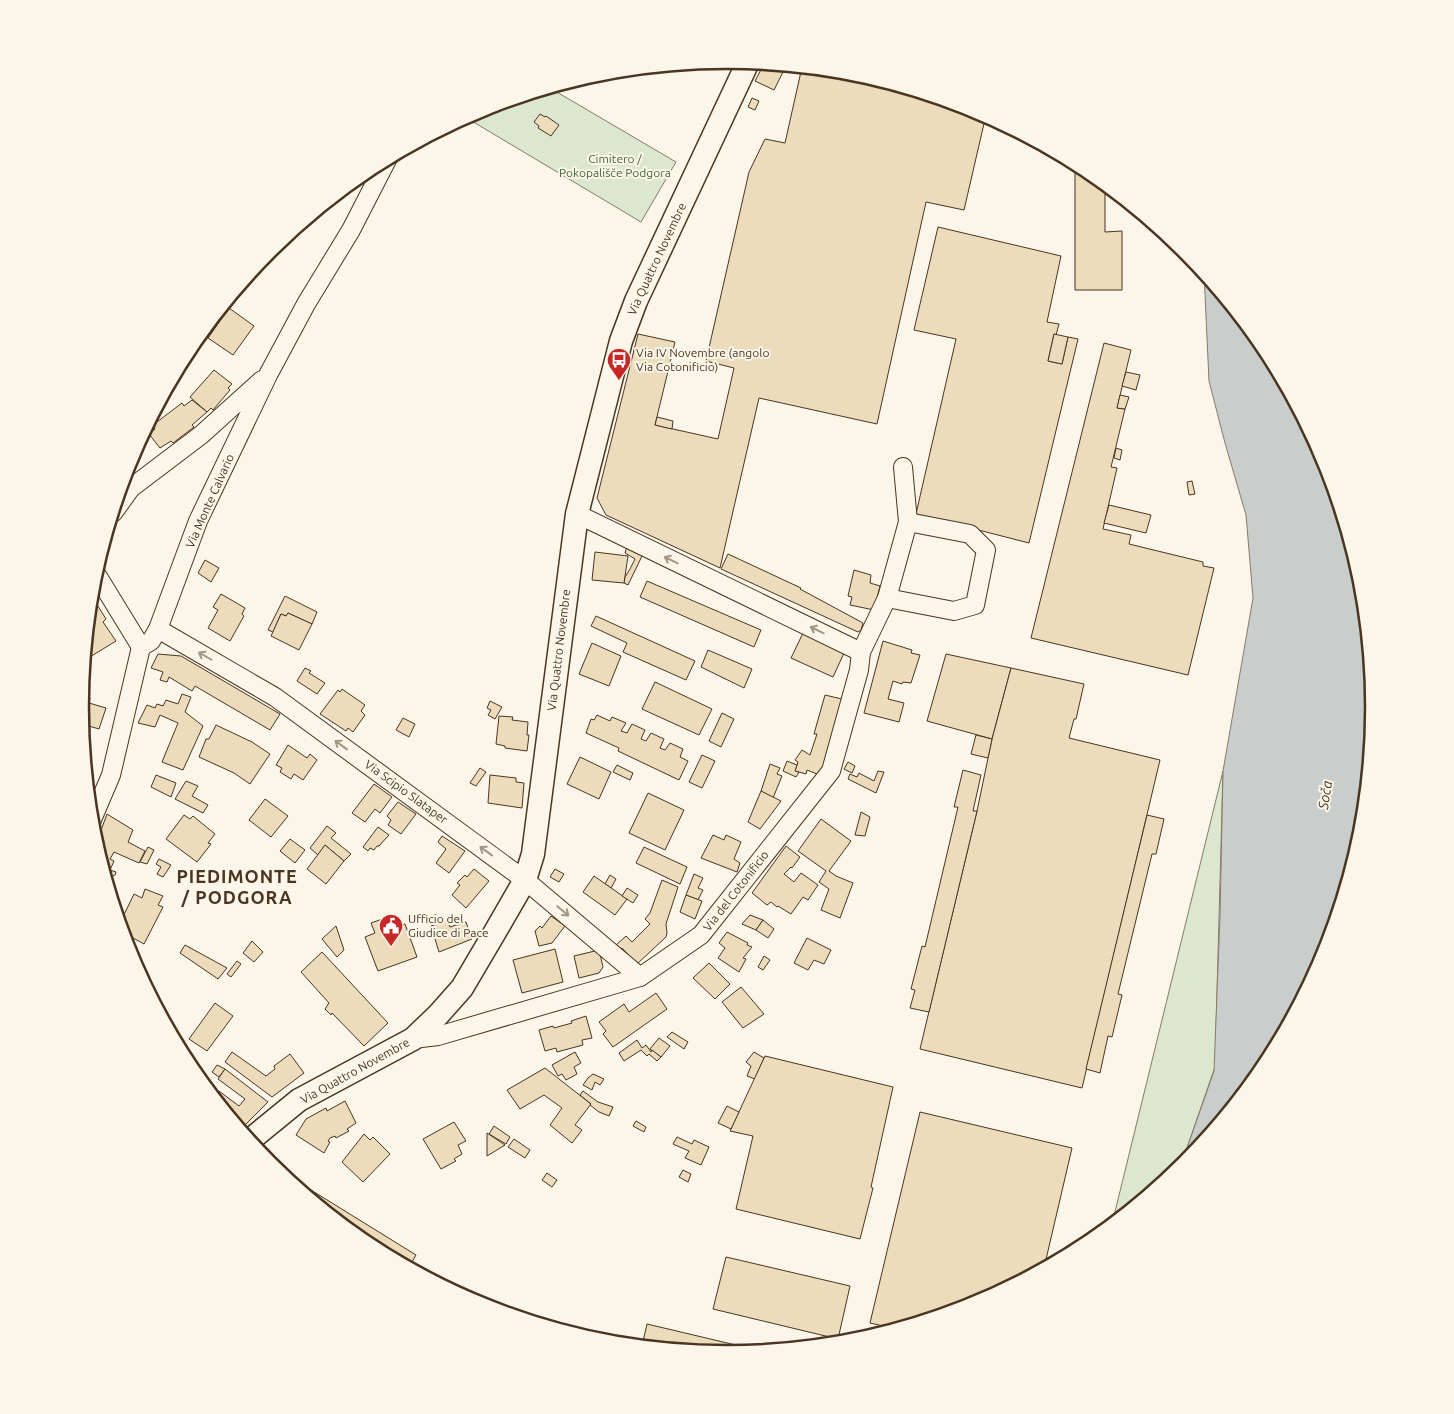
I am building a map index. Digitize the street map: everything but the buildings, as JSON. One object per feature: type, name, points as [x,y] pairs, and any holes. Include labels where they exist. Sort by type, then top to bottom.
[{"type":"main road","name":"Via Quattro Novembre","points":[[255,1136],[300,1100],[413,1039],[462,988],[525,880],[533,854],[577,514],[621,341],[636,301],[745,69]]},
{"type":"street","name":"Via Monte Calvario","points":[[158,629],[198,521],[268,375],[306,304],[351,230],[382,170]]},
{"type":"street","name":"Via Monte Calvario","points":[[131,479],[201,435],[268,375]]},
{"type":"street","name":"Via del Cotonificio","points":[[413,1039],[438,1036],[640,977],[701,935],[831,771],[859,670],[861,652],[887,598],[908,522],[903,467]]},
{"type":"street","points":[[577,514],[861,652]]},
{"type":"street","points":[[887,598],[954,611],[975,605],[986,550],[970,534],[908,522]]},
{"type":"street","points":[[97,807],[110,775],[141,647],[101,582]]},
{"type":"street","points":[[141,647],[151,641],[158,629]]},
{"type":"street","name":"Via Scipio Slataper","points":[[158,629],[275,697],[525,880],[640,977]]},
{"type":"green space","name":"Cimitero / Pokopališče Podgora","points":[[556,92],[676,162],[641,222],[473,122]]},
{"type":"green space","points":[[1223,771],[1215,1067],[1187,1149],[1148,1187],[1114,1214]]},
{"type":"water","name":"Soča","points":[[1204,283],[1258,352],[1280,388],[1317,463],[1331,502],[1344,542],[1360,624],[1364,665],[1364,749],[1360,790],[1344,872],[1317,951],[1280,1026],[1258,1062],[1207,1128],[1187,1149],[1214,1071],[1223,771],[1253,598],[1246,515],[1209,381]]},
{"type":"place","name":"Via IV Novembre (angolo Via Cotonificio)","points":[[619,381]]},
{"type":"place","name":"Ufficio del Giudice di Pace","points":[[391,947]]},
{"type":"district","name":"PIEDIMONTE / PODGORA","points":[[237,888]]}]
